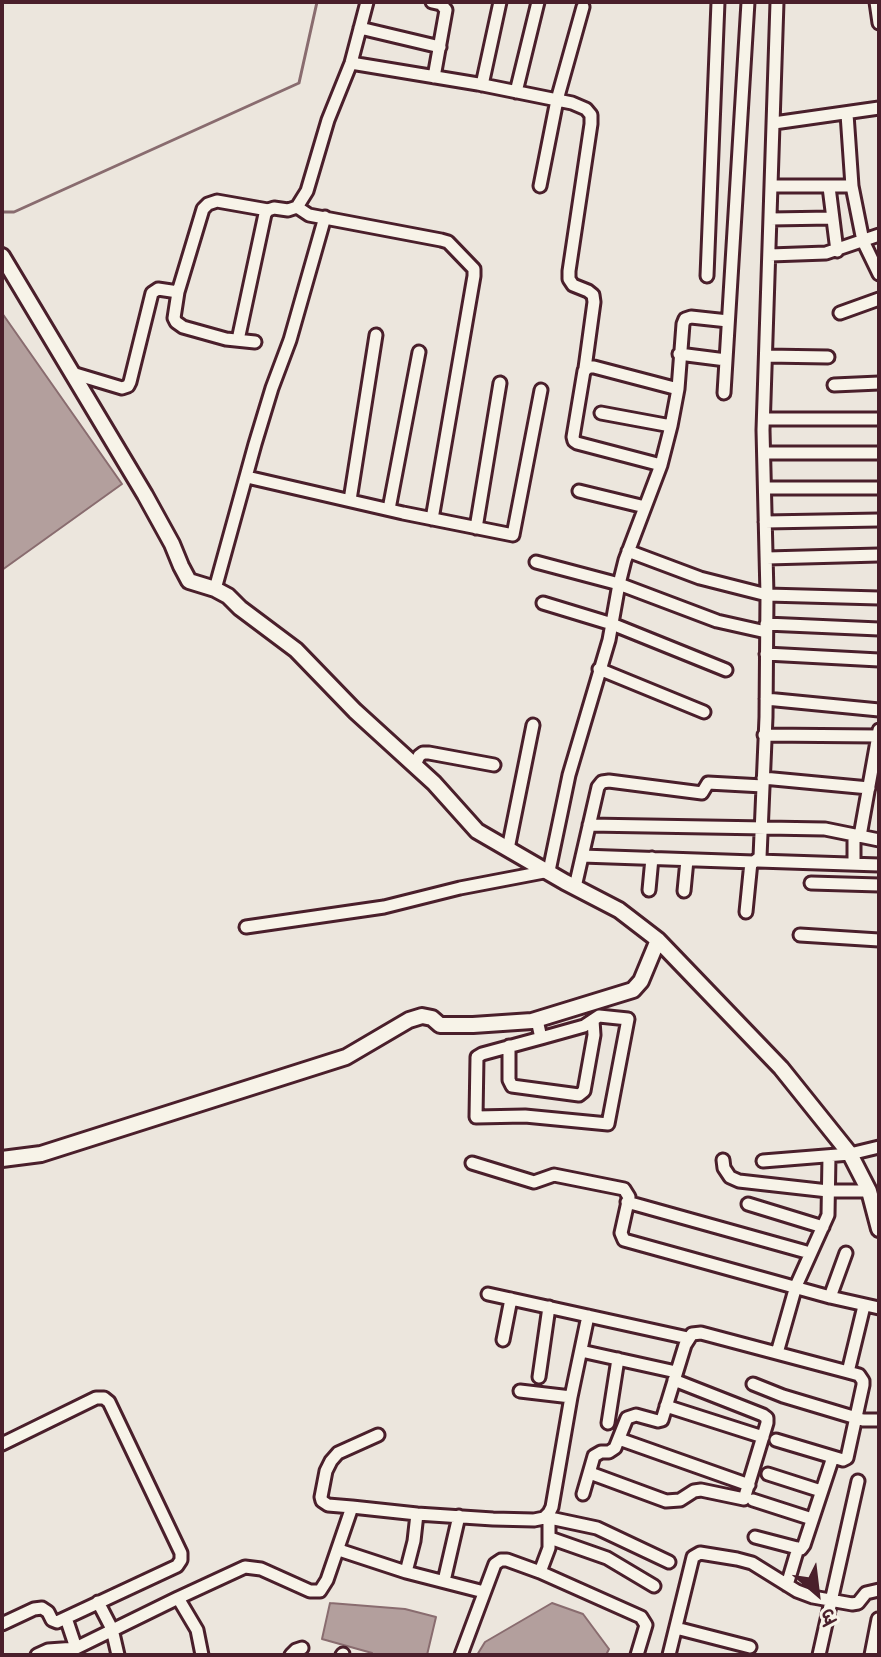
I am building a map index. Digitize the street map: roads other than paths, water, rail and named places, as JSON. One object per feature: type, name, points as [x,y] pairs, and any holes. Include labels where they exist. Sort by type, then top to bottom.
[{"type":"street","points":[[255,342],[226,339],[178,324],[174,318],[178,292],[203,209],[217,201],[268,210],[297,207],[307,191],[328,120],[351,63],[367,2]]},
{"type":"street","points":[[432,2],[448,6],[434,77]]},
{"type":"street","points":[[482,85],[500,2]]},
{"type":"street","points":[[516,92],[538,2]]},
{"type":"street","points":[[707,276],[718,2]]},
{"type":"street","points":[[724,393],[748,2]]},
{"type":"street","points":[[746,912],[754,861],[760,857],[766,699],[764,453],[777,2]]},
{"type":"street","points":[[876,2],[879,23]]},
{"type":"street","points":[[540,186],[557,100],[583,7]]},
{"type":"street","points":[[360,28],[440,47]]},
{"type":"street","points":[[351,63],[557,100],[586,109],[591,115],[569,279],[573,285],[593,295],[594,302],[573,437],[577,443],[661,465]]},
{"type":"street","points":[[774,123],[879,108]]},
{"type":"street","points":[[847,114],[852,186],[863,241],[879,274]]},
{"type":"street","points":[[771,186],[852,186]]},
{"type":"street","points":[[829,187],[837,251]]},
{"type":"street","points":[[297,207],[309,215],[448,242],[474,269],[432,519]]},
{"type":"street","points":[[238,340],[263,220],[268,210]]},
{"type":"street","points":[[215,589],[255,444],[290,340],[325,217]]},
{"type":"street","points":[[770,219],[832,218]]},
{"type":"street","points":[[770,255],[837,251],[879,235]]},
{"type":"street","points":[[2,256],[157,517],[189,581],[228,596],[296,650],[355,711],[434,783],[477,831],[619,910],[658,940],[781,1068],[850,1154],[869,1191],[878,1221]]},
{"type":"street","points":[[72,373],[122,388],[128,386],[152,293],[158,289],[178,292]]},
{"type":"street","points":[[840,313],[879,299]]},
{"type":"street","points":[[549,871],[569,775],[609,640],[628,551],[661,465],[671,426],[678,389],[683,324],[685,319],[691,317],[728,321]]},
{"type":"street","points":[[350,500],[376,335]]},
{"type":"street","points":[[389,509],[419,352]]},
{"type":"street","points":[[679,354],[726,360]]},
{"type":"street","points":[[766,356],[828,357]]},
{"type":"street","points":[[585,368],[594,367],[678,389]]},
{"type":"street","points":[[476,528],[500,383]]},
{"type":"street","points":[[834,385],[879,383]]},
{"type":"street","points":[[247,477],[513,535],[541,390]]},
{"type":"street","points":[[601,413],[671,426]]},
{"type":"street","points":[[765,419],[879,419]]},
{"type":"street","points":[[764,453],[879,453]]},
{"type":"street","points":[[765,488],[879,488]]},
{"type":"street","points":[[579,491],[645,507]]},
{"type":"street","points":[[765,522],[879,520]]},
{"type":"street","points":[[628,551],[700,578],[767,595],[879,598]]},
{"type":"street","points":[[767,558],[879,555]]},
{"type":"street","points":[[536,562],[619,584],[717,621],[766,628],[879,629]]},
{"type":"street","points":[[543,603],[612,624],[726,670]]},
{"type":"street","points":[[766,654],[879,660]]},
{"type":"street","points":[[599,669],[704,712]]},
{"type":"street","points":[[766,699],[879,710]]},
{"type":"street","points":[[508,849],[533,725]]},
{"type":"street","points":[[764,735],[878,733],[854,864]]},
{"type":"street","points":[[415,765],[423,753],[494,765]]},
{"type":"street","points":[[575,887],[598,787],[602,782],[702,793],[708,783],[763,782],[869,788]]},
{"type":"street","points":[[589,825],[825,829],[879,840]]},
{"type":"street","points":[[582,856],[879,865]]},
{"type":"street","points":[[649,890],[652,858]]},
{"type":"street","points":[[684,891],[687,860]]},
{"type":"street","points":[[246,927],[384,907],[549,871]]},
{"type":"street","points":[[811,883],[879,885]]},
{"type":"street","points":[[800,935],[879,940]]},
{"type":"street","points":[[2,1159],[41,1154],[346,1057],[409,1020],[422,1016],[432,1018],[440,1025],[537,1020],[633,990],[641,981],[658,940]]},
{"type":"street","points":[[599,1016],[628,1019],[608,1124],[525,1116],[476,1117],[477,1057],[541,1038],[584,1026],[599,1016]]},
{"type":"street","points":[[537,1020],[541,1038]]},
{"type":"street","points":[[509,1046],[509,1080],[512,1086],[579,1095],[584,1091],[594,1035],[593,1020]]},
{"type":"street","points":[[763,1161],[850,1154],[879,1147]]},
{"type":"street","points":[[777,1353],[796,1286],[828,1215],[829,1156]]},
{"type":"street","points":[[723,1160],[730,1177],[739,1181],[828,1191],[869,1191]]},
{"type":"street","points":[[472,1163],[534,1182],[554,1175],[624,1189],[629,1197],[621,1233],[624,1240],[879,1308]]},
{"type":"street","points":[[627,1202],[810,1253]]},
{"type":"street","points":[[748,1204],[823,1227]]},
{"type":"street","points":[[830,1297],[846,1253]]},
{"type":"street","points":[[488,1294],[688,1338]]},
{"type":"street","points":[[503,1340],[511,1299]]},
{"type":"street","points":[[848,1372],[864,1306]]},
{"type":"street","points":[[539,1377],[549,1307]]},
{"type":"street","points":[[540,1572],[546,1560],[550,1515],[588,1316]]},
{"type":"street","points":[[583,1494],[594,1456],[613,1451],[627,1418],[636,1415],[662,1420],[688,1338],[696,1333],[859,1375],[863,1381],[847,1458],[843,1460],[776,1440]]},
{"type":"street","points":[[581,1351],[675,1376],[767,1418],[744,1499],[701,1490],[680,1500],[666,1501],[590,1473]]},
{"type":"street","points":[[608,1423],[618,1359]]},
{"type":"street","points":[[753,1384],[856,1418],[879,1420]]},
{"type":"street","points":[[520,1391],[571,1397]]},
{"type":"street","points":[[2,1444],[96,1398],[104,1398],[109,1402],[181,1553],[177,1566],[66,1618],[54,1622],[42,1608],[2,1624]]},
{"type":"street","points":[[666,1406],[763,1437]]},
{"type":"street","points":[[378,1435],[338,1453],[331,1461],[326,1471],[322,1501],[328,1505],[417,1514],[534,1520],[550,1515],[597,1528],[669,1562]]},
{"type":"street","points":[[619,1439],[749,1485]]},
{"type":"street","points":[[755,1537],[801,1549],[833,1457]]},
{"type":"street","points":[[768,1474],[821,1491]]},
{"type":"street","points":[[819,1655],[858,1481]]},
{"type":"street","points":[[753,1500],[812,1519]]},
{"type":"street","points":[[37,1655],[48,1650],[73,1651],[112,1629],[245,1567],[261,1569],[310,1591],[320,1591],[339,1550],[352,1507]]},
{"type":"street","points":[[406,1572],[417,1514]]},
{"type":"street","points":[[444,1581],[459,1516]]},
{"type":"street","points":[[550,1538],[607,1558],[654,1586]]},
{"type":"street","points":[[787,1585],[798,1548]]},
{"type":"street","points":[[339,1550],[406,1572],[484,1592]]},
{"type":"street","points":[[669,1655],[693,1557],[700,1553],[752,1563],[813,1597],[852,1604],[858,1603],[866,1593],[879,1590]]},
{"type":"street","points":[[461,1655],[495,1564],[507,1560],[641,1617],[646,1625],[637,1655]]},
{"type":"street","points":[[178,1598],[197,1630],[202,1655]]},
{"type":"street","points":[[98,1602],[112,1629],[118,1655]]},
{"type":"street","points":[[66,1618],[73,1651]]},
{"type":"street","points":[[871,1655],[878,1619]]},
{"type":"street","points":[[676,1628],[750,1647]]},
{"type":"street","points":[[291,1655],[302,1648]]},
{"type":"waterway","points":[[2,212],[14,212],[299,83],[317,2]]}]
